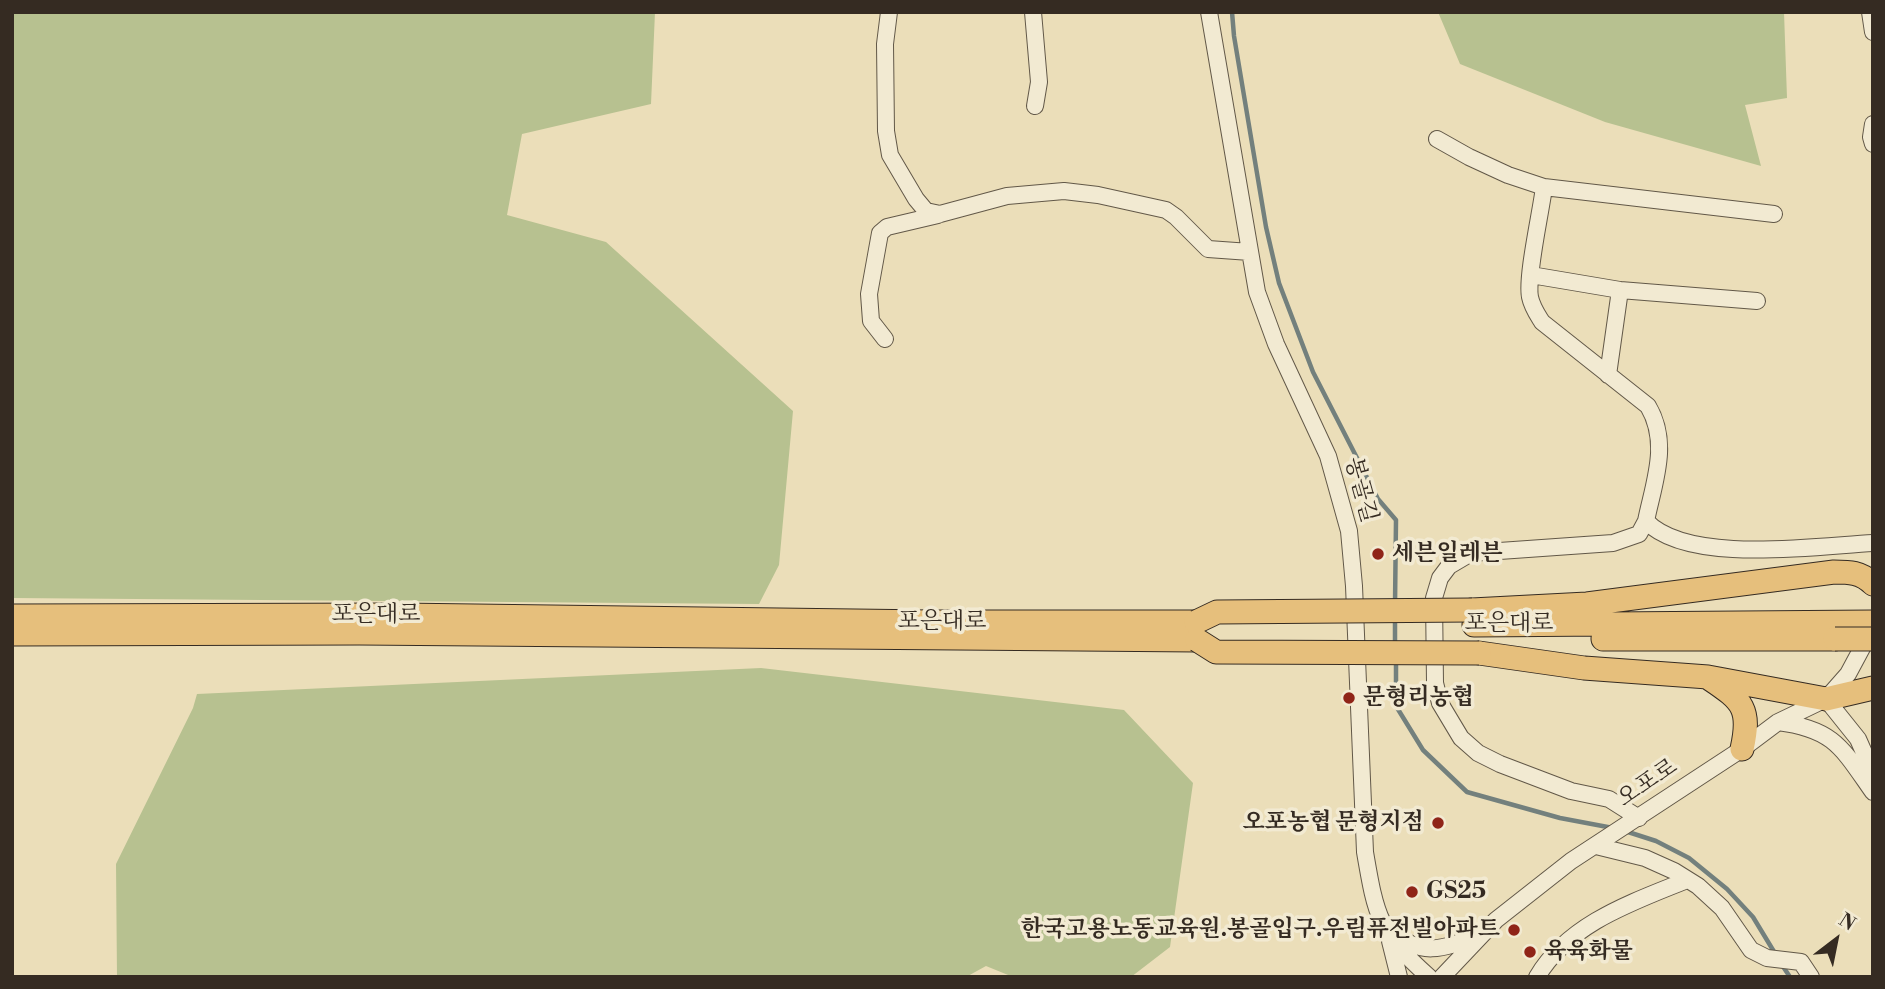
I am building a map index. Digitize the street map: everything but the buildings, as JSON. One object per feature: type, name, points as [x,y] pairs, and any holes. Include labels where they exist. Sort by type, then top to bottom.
[{"type":"highway","points":[[1873,584],[1862,570],[1833,572],[1587,604],[1476,632],[1216,652],[1197,631],[1217,612],[1476,632],[1584,668],[1708,677],[1826,698],[1873,688]]},
{"type":"highway","name":"포은대로","points":[[12,616],[399,615],[931,622],[1197,631]]},
{"type":"highway","name":"포은대로","points":[[1476,632],[1841,631],[1873,622]]},
{"type":"highway","name":"포은대로","points":[[12,634],[1197,631]]},
{"type":"highway","points":[[1841,631],[1873,639]]},
{"type":"highway","points":[[1708,677],[1731,693],[1741,704],[1747,721],[1742,749]]},
{"type":"street","points":[[888,12],[885,44],[886,131],[890,155],[926,211],[940,214]]},
{"type":"street","points":[[1033,12],[1040,82],[1035,106]]},
{"type":"street","name":"봉골길","points":[[1209,12],[1257,292],[1266,319],[1328,456],[1349,531],[1354,586],[1365,852],[1372,894],[1385,928],[1402,952],[1429,977]]},
{"type":"street","points":[[1870,12],[1873,32]]},
{"type":"street","points":[[1873,124],[1873,144]]},
{"type":"street","points":[[1437,139],[1508,175],[1545,187],[1774,214]]},
{"type":"street","points":[[1545,187],[1529,294],[1533,309],[1542,322],[1648,406],[1656,421],[1660,456],[1646,521],[1639,534],[1613,543],[1471,553],[1449,566],[1440,578],[1434,598],[1435,683],[1440,703],[1461,738],[1478,753],[1571,791],[1609,799],[1635,821]]},
{"type":"street","points":[[885,339],[871,321],[869,294],[880,233],[887,227],[1007,196],[1064,191],[1098,195],[1166,210],[1208,249],[1250,252]]},
{"type":"street","points":[[1531,275],[1620,290],[1757,301]]},
{"type":"street","points":[[1608,375],[1620,290]]},
{"type":"street","points":[[1646,521],[1655,531],[1671,539],[1724,550],[1873,543]]},
{"type":"street","points":[[1839,545],[1852,550],[1856,556],[1856,565],[1862,570]]},
{"type":"street","name":"오포로","points":[[1441,977],[1482,934],[1531,891],[1742,749],[1777,722],[1826,698],[1848,674],[1873,628]]},
{"type":"street","points":[[1826,698],[1858,739],[1873,773]]},
{"type":"street","points":[[1777,722],[1798,724],[1821,732],[1840,745],[1873,792]]},
{"type":"street","points":[[1603,841],[1645,858],[1687,880],[1722,908],[1751,950],[1767,958],[1801,962],[1811,977]]},
{"type":"street","points":[[1537,977],[1566,944],[1607,913],[1687,880]]},
{"type":"street","points":[[1385,928],[1420,948],[1433,950],[1446,948],[1482,934]]},
{"type":"street","points":[[1385,928],[1399,977]]},
{"type":"green space","points":[[12,12],[655,12],[651,104],[522,134],[507,215],[606,242],[793,411],[779,565],[759,604],[12,598]]},
{"type":"green space","points":[[1438,12],[1784,12],[1787,98],[1745,105],[1761,166],[1605,122],[1460,64]]},
{"type":"green space","points":[[761,668],[1124,710],[1193,783],[1170,947],[1131,977],[1013,977],[986,966],[966,977],[117,977],[116,864],[193,708],[197,694]]},
{"type":"waterway","points":[[1232,12],[1266,227],[1279,283],[1313,372],[1378,499],[1396,520],[1395,605]]},
{"type":"waterway","points":[[1395,617],[1395,647]]},
{"type":"waterway","points":[[1396,659],[1396,706],[1423,750],[1467,792],[1560,818],[1613,828]]},
{"type":"waterway","points":[[1625,831],[1656,841],[1689,858],[1727,889],[1753,917],[1776,955]]},
{"type":"waterway","points":[[1782,965],[1790,977]]},
{"type":"place","name":"세븐일레븐","points":[[1378,554]]},
{"type":"place","name":"문형리농협","points":[[1349,698]]},
{"type":"place","name":"오포농협 문형지점","points":[[1438,823]]},
{"type":"place","name":"GS25","points":[[1412,892]]},
{"type":"place","name":"한국고용노동교육원.봉골입구.우림퓨전빌아파트","points":[[1514,930]]},
{"type":"place","name":"육육화물","points":[[1530,952]]}]
